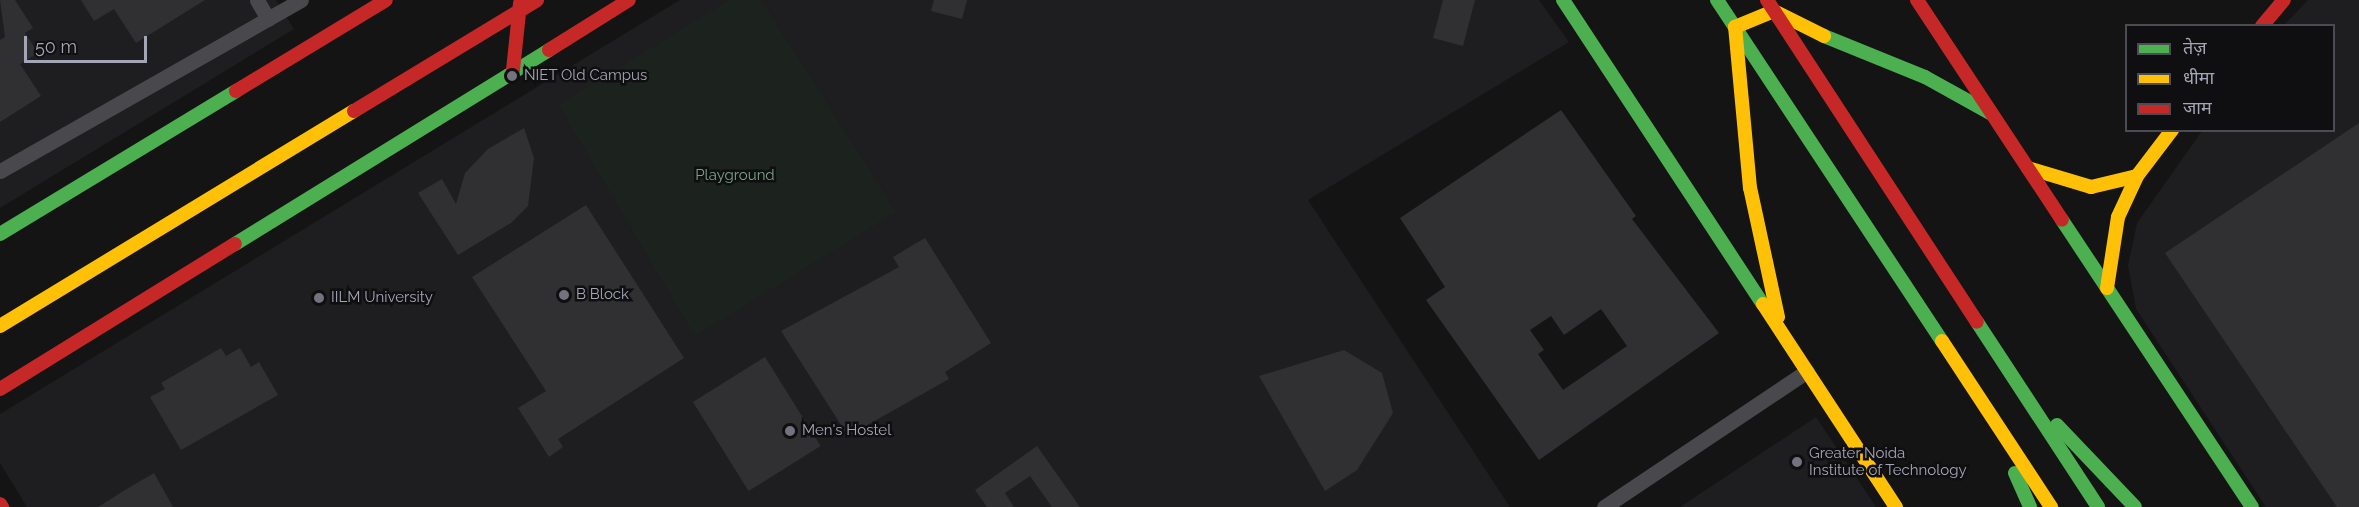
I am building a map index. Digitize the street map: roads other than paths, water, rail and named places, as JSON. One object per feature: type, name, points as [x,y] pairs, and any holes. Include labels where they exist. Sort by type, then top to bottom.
[{"type":"street","points":[[257,0],[268,19]]},
{"type":"street","points":[[0,171],[301,0]]},
{"type":"street","points":[[0,234],[386,0]]},
{"type":"street","points":[[0,326],[519,6],[537,0]]},
{"type":"street","points":[[0,389],[629,0]]},
{"type":"street","points":[[1563,0],[1896,507]]},
{"type":"street","points":[[1717,0],[2051,507]]},
{"type":"street","points":[[1917,0],[2252,507]]},
{"type":"street","points":[[2264,24],[2284,0]]},
{"type":"street","points":[[1735,27],[1770,5]]},
{"type":"street","points":[[1770,5],[1854,51],[1925,77],[1993,114]]},
{"type":"street","points":[[1770,5],[2098,507]]},
{"type":"street","points":[[513,70],[519,6]]},
{"type":"street","points":[[1735,27],[1750,188],[1780,331]]},
{"type":"street","points":[[2107,288],[2118,217],[2136,176],[2170,132]]},
{"type":"street","points":[[2028,168],[2091,187],[2136,176]]},
{"type":"street","points":[[1604,507],[1807,371]]},
{"type":"street","points":[[2018,384],[2134,507]]},
{"type":"street","points":[[1984,406],[2030,507]]},
{"type":"place","name":"NIET Old Campus","points":[[512,76]]},
{"type":"place","name":"B Block","points":[[564,295]]},
{"type":"place","name":"IILM University","points":[[319,298]]},
{"type":"place","name":"Men's Hostel","points":[[790,431]]},
{"type":"place","name":"Greater Noida Institute of Technology","points":[[1797,462]]},
{"type":"park label","name":"Playground","points":[[735,176]]}]
